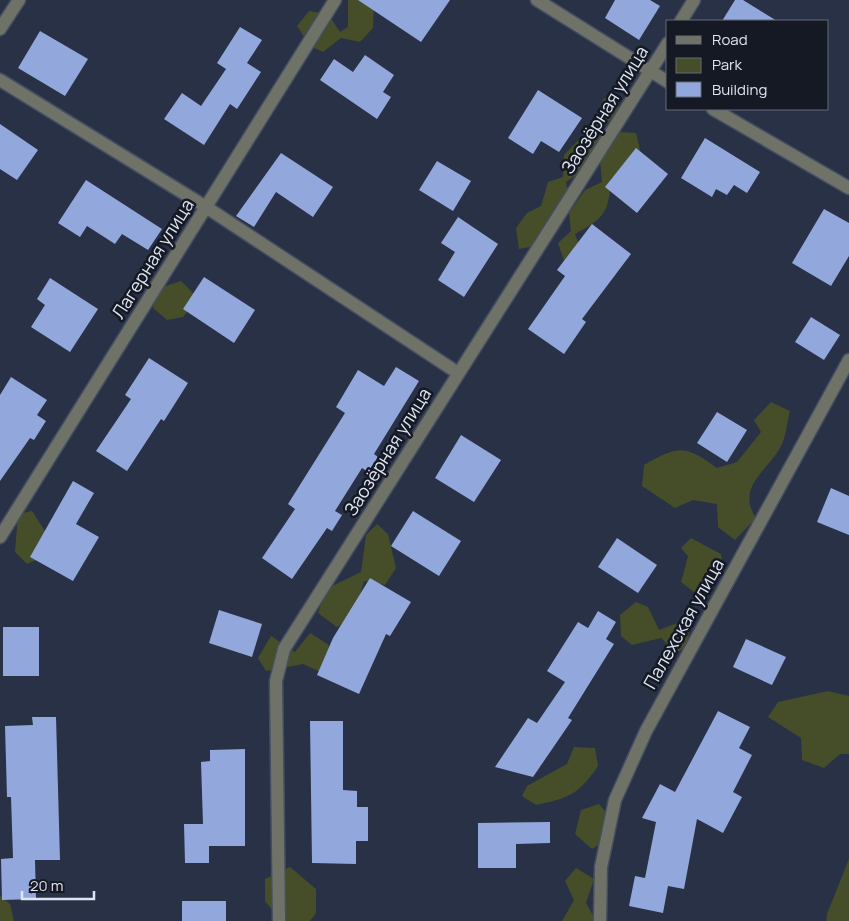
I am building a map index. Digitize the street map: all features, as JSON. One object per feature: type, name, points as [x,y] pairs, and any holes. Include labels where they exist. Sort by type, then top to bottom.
[{"type":"street","points":[[0,29],[19,0]]},
{"type":"street","name":"Лагерная улица","points":[[0,537],[335,0]]},
{"type":"street","points":[[537,0],[666,81]]},
{"type":"street","points":[[682,20],[694,0]]},
{"type":"street","name":"Заозёрная улица","points":[[279,921],[276,681],[284,649],[666,46]]},
{"type":"street","points":[[0,80],[206,207],[458,373]]},
{"type":"street","points":[[715,110],[849,188]]},
{"type":"street","name":"Палехская улица","points":[[600,921],[601,867],[616,800],[642,739],[849,360]]},
{"type":"green space","points":[[348,0],[374,0],[373,28],[360,42],[341,38],[323,52],[310,46],[297,26],[309,11],[328,14],[340,32],[348,27]]},
{"type":"green space","points":[[616,93],[619,110],[599,132],[600,145],[582,171],[566,182],[569,201],[535,246],[519,249],[516,228],[527,213],[541,206],[548,182],[563,177],[564,155],[592,126],[603,99]]},
{"type":"green space","points":[[620,132],[636,133],[640,150],[624,173],[611,178],[609,199],[604,213],[593,223],[575,234],[582,252],[564,261],[558,243],[571,231],[569,213],[585,190],[602,182],[600,159]]},
{"type":"green space","points":[[181,281],[198,298],[183,317],[167,320],[153,308],[157,289]]},
{"type":"green space","points":[[771,402],[790,411],[785,435],[780,448],[751,489],[749,498],[756,518],[735,540],[718,527],[717,504],[693,500],[675,508],[642,486],[644,465],[673,451],[688,451],[717,468],[737,462],[761,432],[754,420]]},
{"type":"green space","points":[[32,511],[52,542],[46,556],[27,564],[15,552],[18,514]]},
{"type":"green space","points":[[377,524],[388,534],[396,568],[385,585],[364,581],[354,616],[337,627],[318,613],[326,589],[361,572],[366,535]]},
{"type":"green space","points":[[691,538],[721,554],[723,567],[708,586],[694,592],[681,582],[688,556],[681,548]]},
{"type":"green space","points":[[636,602],[648,607],[659,630],[677,623],[689,630],[688,645],[676,653],[661,638],[632,645],[621,636],[620,615]]},
{"type":"green space","points":[[310,633],[329,645],[325,674],[303,664],[266,671],[258,658],[271,636],[295,652]]},
{"type":"green space","points":[[828,691],[849,696],[849,754],[840,754],[824,768],[802,760],[801,738],[768,717],[778,702]]},
{"type":"green space","points":[[574,747],[595,748],[598,766],[585,783],[572,794],[536,805],[522,796],[527,786],[567,764]]},
{"type":"green space","points":[[599,804],[608,815],[603,842],[592,849],[575,834],[581,810]]},
{"type":"green space","points":[[849,859],[849,921],[826,921],[827,914]]},
{"type":"green space","points":[[290,867],[316,889],[316,913],[310,921],[281,921],[265,901],[265,879]]},
{"type":"green space","points":[[576,868],[594,879],[586,903],[596,921],[562,921],[574,900],[565,881]]},
{"type":"green space","points":[[0,895],[10,904],[14,921],[0,921]]},
{"type":"building","points":[[358,0],[450,0],[421,42]]},
{"type":"building","points":[[615,0],[650,0],[660,6],[639,40],[605,18]]},
{"type":"building","points":[[735,0],[743,0],[775,20],[723,20]]},
{"type":"building","points":[[240,27],[262,40],[247,63],[261,72],[237,109],[230,104],[204,145],[164,119],[182,93],[201,106],[226,69],[217,63]]},
{"type":"building","points":[[40,31],[88,59],[65,96],[18,68]]},
{"type":"building","points":[[365,55],[394,75],[383,92],[391,97],[377,119],[320,80],[334,59],[353,72]]},
{"type":"building","points":[[538,90],[582,118],[559,152],[541,141],[533,154],[508,138]]},
{"type":"building","points":[[0,124],[38,150],[17,180],[0,169]]},
{"type":"building","points":[[705,138],[760,172],[747,193],[734,185],[727,195],[716,189],[712,197],[681,178]]},
{"type":"building","points":[[636,148],[668,174],[637,213],[605,187]]},
{"type":"building","points":[[281,153],[333,187],[313,217],[276,192],[254,227],[236,216]]},
{"type":"building","points":[[437,161],[471,181],[453,211],[419,190]]},
{"type":"building","points":[[86,180],[162,229],[148,250],[122,234],[115,244],[87,226],[80,237],[58,223]]},
{"type":"building","points":[[824,209],[849,223],[849,256],[831,286],[792,263]]},
{"type":"building","points":[[458,217],[498,244],[464,297],[438,280],[455,252],[441,243]]},
{"type":"building","points":[[592,224],[631,254],[582,319],[586,322],[564,354],[528,329],[565,276],[557,270]]},
{"type":"building","points":[[204,277],[255,310],[234,343],[183,309]]},
{"type":"building","points":[[50,278],[98,309],[70,352],[31,327],[45,305],[37,299]]},
{"type":"building","points":[[811,317],[840,335],[824,360],[795,342]]},
{"type":"building","points":[[149,358],[188,383],[164,421],[161,419],[127,471],[96,451],[131,399],[125,395]]},
{"type":"building","points":[[396,367],[419,381],[374,454],[378,457],[368,472],[362,468],[335,511],[342,515],[332,531],[327,528],[292,579],[262,558],[295,509],[288,504],[345,413],[336,407],[358,370],[384,386]]},
{"type":"building","points":[[11,377],[47,400],[37,415],[46,421],[34,440],[30,438],[0,481],[0,395]]},
{"type":"building","points":[[717,412],[747,430],[727,462],[697,443]]},
{"type":"building","points":[[461,435],[501,460],[474,502],[435,478]]},
{"type":"building","points":[[73,481],[94,493],[76,524],[99,537],[73,581],[30,557]]},
{"type":"building","points":[[831,488],[849,496],[849,535],[817,522]]},
{"type":"building","points":[[413,511],[461,541],[439,576],[391,546]]},
{"type":"building","points":[[617,538],[657,565],[638,593],[598,567]]},
{"type":"building","points":[[370,578],[411,602],[390,636],[386,634],[359,694],[317,675],[333,638]]},
{"type":"building","points":[[219,610],[262,624],[252,657],[209,643]]},
{"type":"building","points":[[598,611],[616,622],[606,639],[614,644],[568,718],[572,720],[533,777],[495,767],[528,718],[537,723],[565,682],[547,671],[578,622],[588,628]]},
{"type":"building","points":[[3,627],[39,627],[39,676],[3,676]]},
{"type":"building","points":[[746,639],[786,657],[772,685],[733,667]]},
{"type":"building","points":[[718,711],[750,727],[739,748],[752,755],[733,792],[742,797],[723,833],[697,819],[684,889],[668,886],[663,913],[629,906],[635,876],[645,878],[656,822],[642,818],[660,784],[675,792]]},
{"type":"building","points":[[32,717],[56,717],[60,860],[35,860],[36,899],[2,900],[1,859],[13,858],[11,797],[7,797],[5,726],[33,725]]},
{"type":"building","points":[[310,721],[343,721],[343,790],[357,791],[357,807],[368,807],[368,841],[356,841],[356,864],[312,863]]},
{"type":"building","points":[[245,749],[245,846],[209,846],[209,863],[185,863],[184,824],[203,824],[201,762],[210,761],[210,750]]},
{"type":"building","points":[[550,822],[550,843],[516,844],[516,868],[478,868],[478,823]]},
{"type":"building","points":[[182,901],[226,901],[226,921],[182,921]]}]
